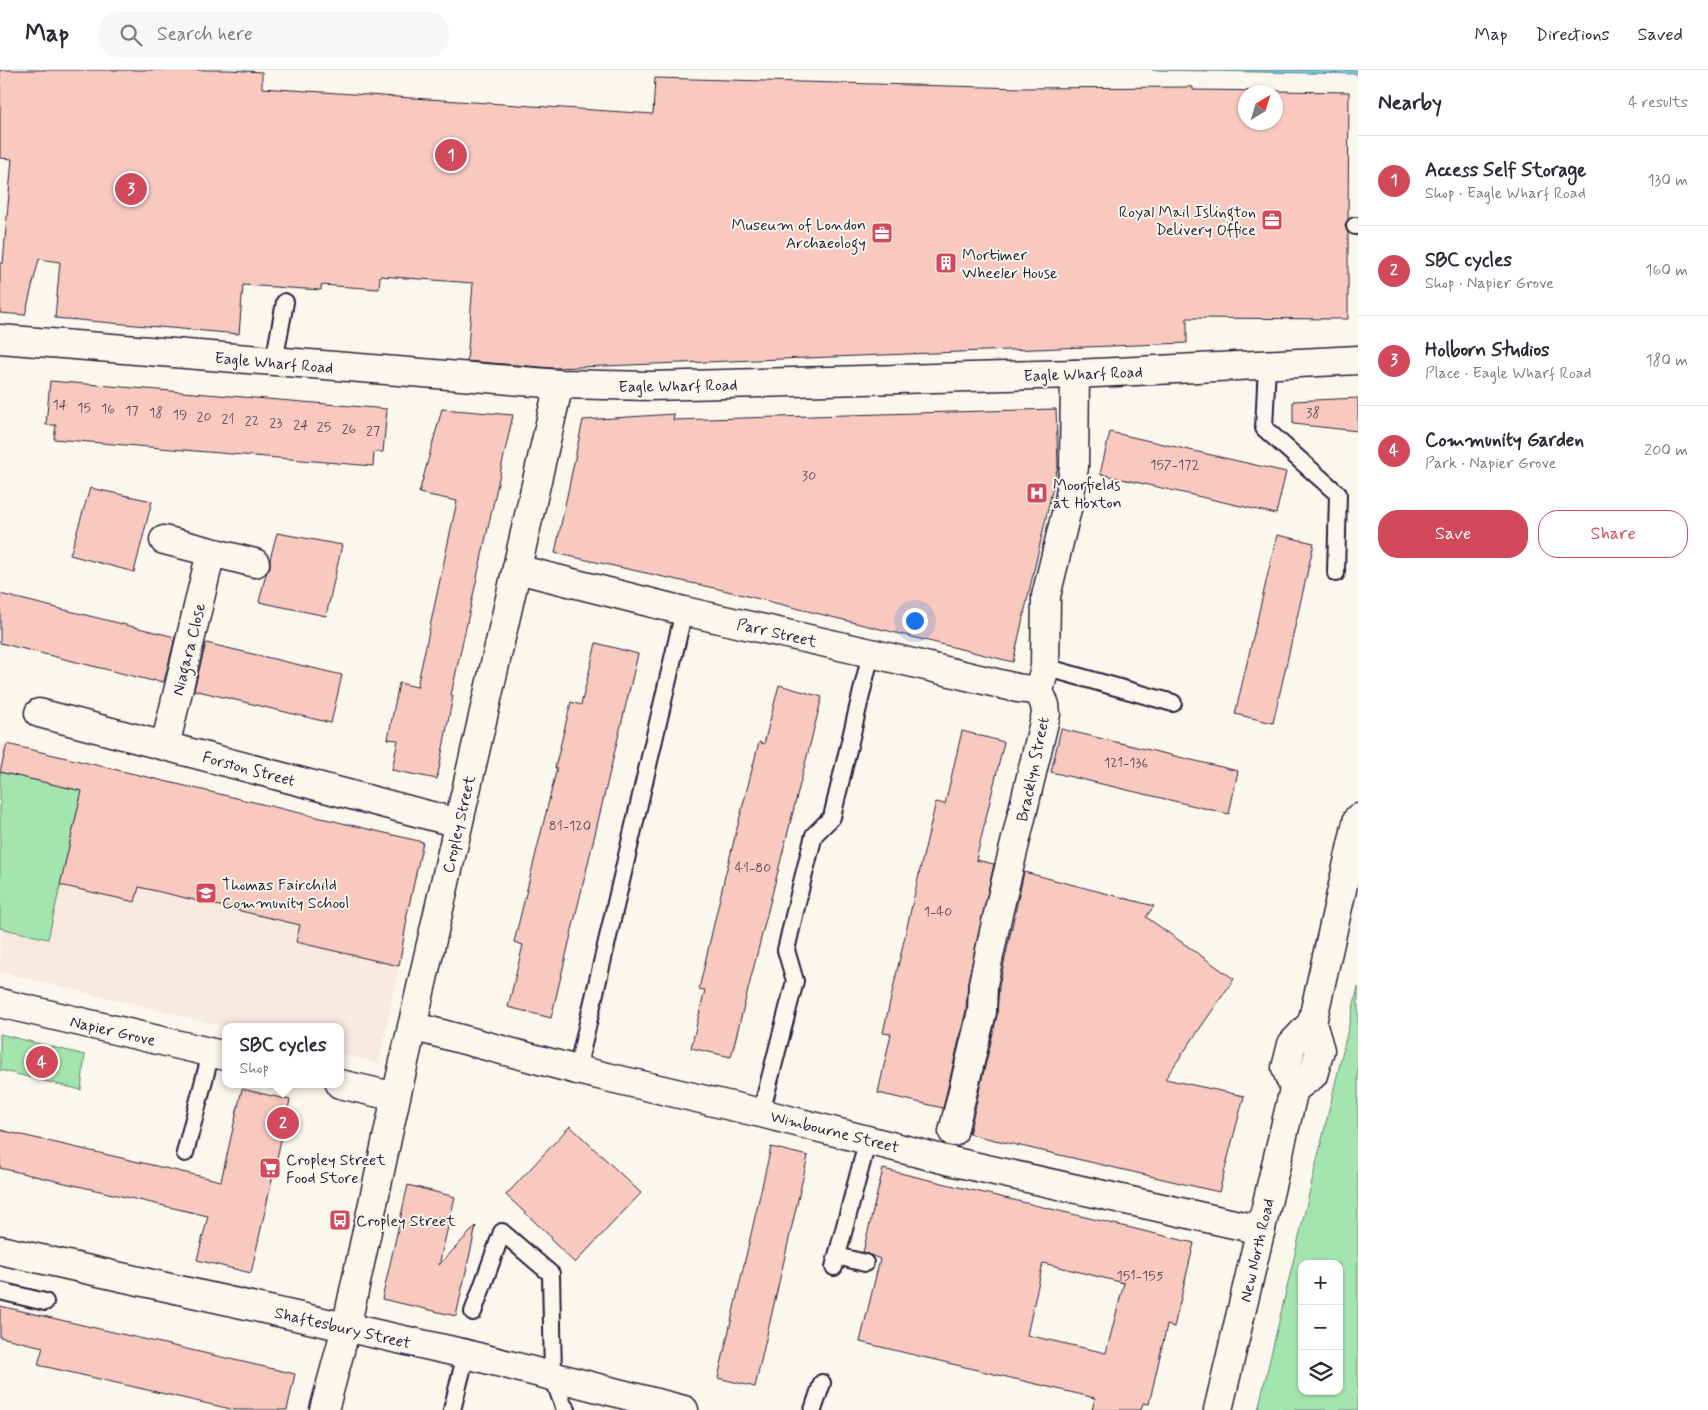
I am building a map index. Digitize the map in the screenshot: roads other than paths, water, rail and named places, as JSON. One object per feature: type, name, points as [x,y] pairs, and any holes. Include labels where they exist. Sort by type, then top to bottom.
[{"type":"street","name":"Eagle Wharf Road","points":[[0,340],[559,384],[652,386],[1075,374],[1358,360]]},
{"type":"street","name":"Bracklyn Street","points":[[953,1132],[982,1012],[983,984],[997,918],[1046,714],[1042,679],[1046,596],[1069,500],[1074,467],[1075,374]]},
{"type":"street","name":"Cropley Street","points":[[324,1410],[346,1328],[412,1026],[559,384]]},
{"type":"street","points":[[164,540],[255,563]]},
{"type":"street","name":"Niagara Close","points":[[165,746],[211,552]]},
{"type":"street","name":"Parr Street","points":[[517,569],[684,611],[1018,688],[1042,679]]},
{"type":"street","name":"Forston Street","points":[[39,713],[458,823]]},
{"type":"street","name":"New North Road","points":[[1218,1410],[1294,1089],[1313,1075],[1320,1050],[1312,1023],[1358,818]]},
{"type":"street","name":"Napier Grove","points":[[0,1003],[218,1055]]},
{"type":"street","name":"Wimbourne Street","points":[[412,1026],[577,1070],[761,1112],[946,1160],[1260,1230]]},
{"type":"street","points":[[344,1085],[396,1097]]},
{"type":"street","name":"Shaftesbury Street","points":[[0,1250],[466,1354],[684,1410]]},
{"type":"lane","points":[[274,362],[285,302]]},
{"type":"lane","points":[[1267,365],[1264,428],[1338,494],[1336,572]]},
{"type":"lane","points":[[577,1070],[684,611]]},
{"type":"lane","points":[[761,1112],[795,981],[786,950],[792,922],[814,835],[832,817],[870,653]]},
{"type":"lane","points":[[1042,679],[1173,703]]},
{"type":"lane","points":[[185,1153],[218,1055]]},
{"type":"lane","name":"Bracklyn Street","points":[[946,1160],[953,1132]]},
{"type":"lane","points":[[865,1263],[836,1262],[868,1139]]},
{"type":"lane","points":[[472,1312],[502,1232],[551,1274],[553,1376],[563,1406],[567,1410]]},
{"type":"lane","points":[[0,1291],[45,1302]]},
{"type":"lane","points":[[452,1410],[466,1354]]},
{"type":"lane","points":[[813,1410],[822,1383]]},
{"type":"water","points":[[1152,70],[1358,70],[1358,74]]},
{"type":"place","name":"Access Self Storage","points":[[451,155]]},
{"type":"place","name":"Holborn Studios","points":[[131,189]]},
{"type":"place","name":"Royal Mail Islington Delivery Office","points":[[1272,220]]},
{"type":"place","name":"Museum of London Archaeology","points":[[882,233]]},
{"type":"place","name":"Mortimer Wheeler House","points":[[946,263]]},
{"type":"place","name":"Moorfields at Hoxton","points":[[1037,493]]},
{"type":"place","name":"Thomas Fairchild Community School","points":[[206,893]]},
{"type":"place","name":"Community Garden","points":[[42,1062]]},
{"type":"place","name":"SBC cycles","points":[[283,1123]]},
{"type":"place","name":"Cropley Street Food Store","points":[[270,1168]]},
{"type":"place","name":"Cropley Street","points":[[340,1220]]}]
